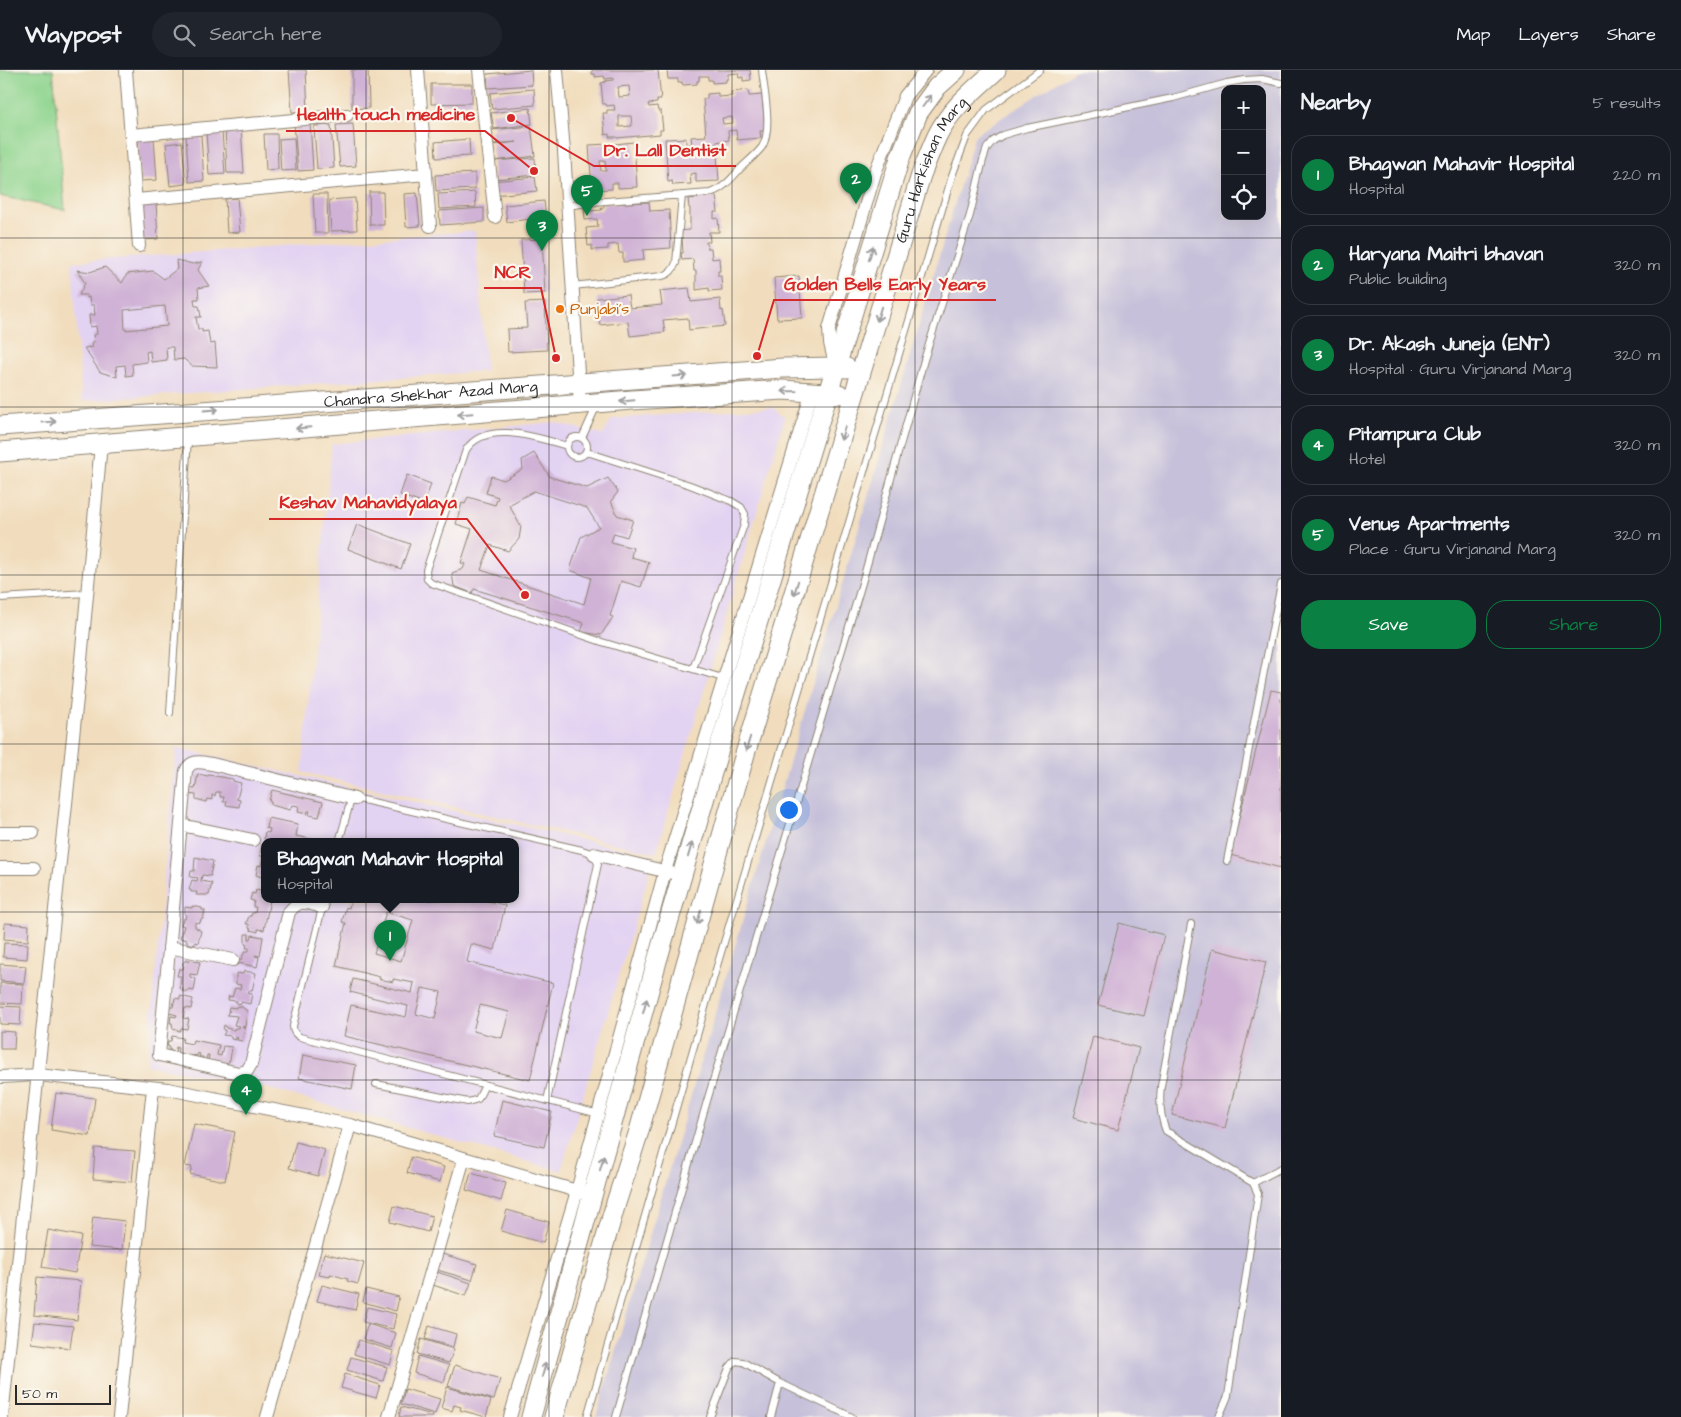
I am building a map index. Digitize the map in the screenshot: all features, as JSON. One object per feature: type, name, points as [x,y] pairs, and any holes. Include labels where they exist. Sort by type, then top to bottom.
[{"type":"main road","name":"Guru Harkishan Marg","points":[[531,1417],[585,1193],[674,873],[820,392],[836,367],[900,158],[918,113],[937,88],[956,70]]},
{"type":"main road","name":"Guru Harkishan Marg","points":[[554,1417],[616,1203],[639,1131],[745,754],[921,176],[937,136],[949,116],[965,97],[996,70]]},
{"type":"main road","name":"Chandra Shekhar Azad Marg","points":[[0,426],[782,368],[836,367],[863,369]]},
{"type":"main road","name":"Chandra Shekhar Azad Marg","points":[[0,452],[783,390],[855,395]]},
{"type":"main road","points":[[606,1118],[639,1131]]},
{"type":"street","points":[[126,70],[139,246]]},
{"type":"street","points":[[418,70],[430,226]]},
{"type":"street","points":[[479,70],[495,217]]},
{"type":"street","points":[[557,70],[579,383],[589,404]]},
{"type":"street","points":[[836,367],[828,329],[875,173],[905,96],[926,70]]},
{"type":"street","points":[[131,135],[347,115]]},
{"type":"street","points":[[136,200],[426,174]]},
{"type":"street","points":[[2,1417],[101,444]]},
{"type":"street","points":[[299,903],[289,912],[251,1064],[247,1071],[239,1073],[159,1055],[188,766],[198,762],[212,764],[355,799]]},
{"type":"street","points":[[181,825],[253,840]]},
{"type":"street","points":[[0,833],[32,833]]},
{"type":"street","points":[[594,854],[674,873]]},
{"type":"street","points":[[0,872],[34,868]]},
{"type":"street","points":[[169,947],[233,960]]},
{"type":"street","points":[[0,1076],[38,1075],[168,1089],[350,1125],[585,1193],[510,1417]]},
{"type":"street","points":[[119,1417],[153,1088]]},
{"type":"street","points":[[267,1417],[350,1125]]},
{"type":"street","points":[[389,1417],[464,1158]]},
{"type":"lane","points":[[568,206],[593,202],[710,193],[718,190],[762,147],[766,138],[767,119],[762,70]]},
{"type":"lane","points":[[587,1417],[717,966],[952,176],[967,136],[986,110],[1040,70]]},
{"type":"lane","points":[[616,1417],[707,1101],[862,583],[924,360],[970,215],[987,148],[1003,135],[1027,128],[1173,98],[1227,83],[1262,79],[1281,84]]},
{"type":"lane","points":[[573,286],[662,276],[673,270],[676,263],[682,195]]},
{"type":"lane","points":[[582,438],[589,404]]},
{"type":"lane","points":[[567,446],[512,433],[478,438],[471,442],[466,450],[428,562],[426,570],[427,579],[431,584],[602,642],[732,681]]},
{"type":"lane","points":[[170,713],[188,437]]},
{"type":"lane","points":[[572,438],[582,438],[587,442],[586,452],[581,456],[574,457],[569,453],[567,446],[572,438]]},
{"type":"lane","points":[[586,452],[690,485],[731,501],[741,507],[745,514],[744,525],[693,669]]},
{"type":"lane","points":[[1227,861],[1281,584]]},
{"type":"lane","points":[[0,598],[87,593]]},
{"type":"lane","points":[[340,838],[350,803],[355,799],[594,854],[598,864],[547,1101]]},
{"type":"lane","points":[[323,903],[293,1026],[296,1034],[300,1037],[606,1118]]},
{"type":"lane","points":[[1191,924],[1161,1086],[1159,1101],[1160,1118],[1166,1131],[1253,1183],[1258,1194],[1228,1396],[1220,1417]]},
{"type":"lane","points":[[376,1084],[468,1102],[478,1099],[485,1085]]},
{"type":"lane","points":[[1253,1183],[1281,1168]]},
{"type":"lane","points":[[710,1417],[729,1368],[735,1362],[743,1362],[780,1383],[852,1417]]},
{"type":"lane","points":[[771,1417],[780,1383]]},
{"type":"shaded area","points":[[1076,70],[1281,70],[1281,1417],[596,1417],[975,135]]},
{"type":"shaded area","points":[[475,231],[486,371],[82,401],[72,262]]},
{"type":"shaded area","points":[[772,407],[785,417],[656,853],[302,772],[332,444],[554,422],[603,435],[612,419]]},
{"type":"shaded area","points":[[176,748],[654,856],[561,1171],[267,1088],[147,1065]]},
{"type":"green space","points":[[0,70],[53,70],[65,210],[0,196]]},
{"type":"building","points":[[289,70],[306,70],[308,111],[292,112]]},
{"type":"building","points":[[352,70],[368,70],[369,108],[352,109]]},
{"type":"building","points":[[531,70],[532,85],[488,88],[487,74]]},
{"type":"building","points":[[592,70],[658,70],[661,100],[657,100],[657,103],[648,104],[649,107],[657,106],[658,111],[661,111],[663,130],[660,130],[660,134],[617,138],[609,137],[609,134],[605,135],[603,113],[607,113],[607,110],[615,110],[614,105],[607,106],[603,104],[601,83],[613,80],[613,78],[605,79],[604,76],[595,77],[595,74],[592,74]],"holes":[[[629,86],[630,96],[619,97],[618,87]],[[619,116],[631,116],[632,126],[619,127]]]},
{"type":"building","points":[[667,70],[750,70],[751,80],[743,81],[743,77],[739,78],[738,73],[728,74],[726,82],[712,83],[712,80],[708,80],[708,76],[699,76],[697,84],[683,85],[682,82],[678,83],[678,79],[668,79]]},
{"type":"building","points":[[431,84],[472,84],[472,103],[431,104]]},
{"type":"building","points":[[534,89],[535,105],[492,109],[490,93]]},
{"type":"building","points":[[748,90],[749,96],[762,95],[765,131],[760,131],[761,138],[737,140],[736,130],[728,131],[729,140],[716,142],[719,181],[696,182],[696,173],[690,174],[691,184],[673,185],[672,181],[668,182],[665,139],[686,138],[686,145],[692,144],[691,137],[706,136],[703,99],[707,99],[707,94],[718,93],[718,97],[732,96],[731,92]],"holes":[[[732,117],[733,123],[723,124],[722,118]]]},
{"type":"building","points":[[530,108],[532,124],[494,129],[491,113]]},
{"type":"building","points":[[310,122],[313,170],[298,171],[294,123]]},
{"type":"building","points":[[353,124],[356,166],[340,167],[336,125]]},
{"type":"building","points":[[331,125],[334,168],[317,169],[314,126]]},
{"type":"building","points":[[531,126],[535,156],[494,161],[492,145],[517,142],[493,144],[491,130]]},
{"type":"building","points":[[241,127],[244,173],[227,173],[225,128]]},
{"type":"building","points":[[222,131],[225,174],[209,175],[206,132]]},
{"type":"building","points":[[264,134],[277,134],[278,169],[266,170]]},
{"type":"building","points":[[201,135],[204,181],[189,182],[186,136]]},
{"type":"building","points":[[154,138],[157,180],[140,181],[138,139]]},
{"type":"building","points":[[294,138],[296,170],[281,171],[279,139]]},
{"type":"building","points":[[469,139],[470,156],[436,158],[435,142]]},
{"type":"building","points":[[182,142],[186,184],[170,186],[166,144]]},
{"type":"building","points":[[634,142],[637,187],[618,188],[618,183],[612,183],[612,189],[592,190],[589,145],[609,144],[610,151],[615,150],[615,144]],"holes":[[[600,161],[605,161],[606,171],[601,171]]]},
{"type":"building","points":[[535,158],[536,175],[494,179],[493,161]]},
{"type":"building","points":[[475,173],[475,189],[436,191],[435,175]]},
{"type":"building","points":[[535,177],[537,191],[493,195],[492,181]]},
{"type":"building","points":[[369,192],[383,192],[384,225],[370,225]]},
{"type":"building","points":[[475,192],[476,207],[439,209],[438,194]]},
{"type":"building","points":[[417,193],[420,226],[406,227],[404,194]]},
{"type":"building","points":[[313,194],[327,194],[328,233],[315,233]]},
{"type":"building","points":[[716,196],[718,212],[714,212],[714,219],[718,218],[719,232],[709,232],[710,242],[706,242],[707,248],[711,248],[712,259],[719,258],[720,271],[718,271],[718,276],[721,276],[722,290],[709,291],[709,288],[696,290],[696,271],[694,271],[693,259],[682,260],[682,237],[680,238],[679,231],[690,230],[688,199]]},
{"type":"building","points":[[237,198],[240,232],[227,233],[225,199]]},
{"type":"building","points":[[355,198],[357,230],[331,231],[329,200]]},
{"type":"building","points":[[544,201],[546,217],[507,222],[505,205]]},
{"type":"building","points":[[156,202],[158,239],[142,240],[141,203]]},
{"type":"building","points":[[649,202],[650,211],[669,210],[671,248],[643,250],[644,260],[623,262],[623,253],[619,253],[618,244],[608,245],[608,249],[592,250],[592,245],[588,246],[586,228],[598,227],[597,219],[585,220],[584,207],[589,207],[589,211],[602,210],[601,208],[604,208],[604,204]]},
{"type":"building","points":[[484,208],[484,222],[440,225],[439,211]]},
{"type":"building","points":[[542,239],[545,293],[524,294],[521,240]]},
{"type":"building","points":[[176,260],[193,264],[202,262],[198,270],[209,286],[198,288],[199,299],[194,299],[195,306],[199,306],[201,317],[196,317],[198,329],[202,329],[202,332],[208,331],[210,344],[215,343],[217,367],[192,366],[184,359],[174,360],[173,347],[166,347],[167,360],[151,362],[150,351],[146,352],[147,362],[132,364],[133,375],[126,376],[125,365],[116,366],[117,377],[100,372],[84,348],[92,347],[91,343],[94,342],[93,335],[97,334],[96,326],[90,327],[89,315],[95,315],[94,305],[90,305],[87,295],[79,295],[85,283],[77,270],[90,272],[105,267],[122,283],[127,274],[153,271],[164,279],[177,269]],"holes":[[[165,306],[167,326],[125,330],[124,310]]]},
{"type":"building","points":[[799,276],[802,318],[777,319],[774,278]]},
{"type":"building","points":[[689,288],[691,302],[720,299],[725,326],[689,330],[688,318],[663,320],[665,332],[630,336],[628,322],[600,325],[597,298],[628,295],[630,308],[662,305],[660,291]]},
{"type":"building","points":[[545,302],[547,350],[508,352],[507,329],[527,328],[525,303]]},
{"type":"building","points":[[534,453],[550,477],[587,488],[608,478],[618,492],[611,501],[617,515],[633,520],[627,537],[614,533],[611,542],[633,548],[631,557],[649,562],[641,587],[621,581],[610,616],[613,617],[601,635],[581,632],[584,623],[474,589],[472,593],[454,586],[452,573],[463,569],[465,564],[461,563],[472,529],[456,524],[462,503],[465,504],[468,497],[495,505],[498,497],[486,493],[491,476],[504,480],[523,469],[522,460]],"holes":[[[534,491],[587,508],[599,527],[581,537],[570,570],[591,578],[584,604],[481,570],[490,545],[508,551],[519,539],[521,527],[509,505]]]},
{"type":"building","points":[[407,475],[431,484],[424,504],[400,495]]},
{"type":"building","points":[[357,524],[410,544],[401,569],[348,549]]},
{"type":"building","points":[[1271,690],[1281,692],[1281,868],[1230,855]]},
{"type":"building","points":[[198,774],[233,779],[233,781],[241,783],[237,799],[240,800],[239,807],[226,805],[227,802],[223,802],[224,797],[220,797],[220,792],[216,792],[215,796],[212,795],[212,800],[207,799],[206,802],[196,799],[196,795],[186,794],[188,788],[195,789]]},
{"type":"building","points":[[272,790],[323,802],[319,817],[309,815],[310,811],[307,814],[298,812],[299,806],[292,805],[290,810],[271,805],[269,801]]},
{"type":"building","points":[[268,818],[298,824],[296,836],[306,838],[264,838],[265,832],[269,833],[270,829],[266,828]]},
{"type":"building","points":[[195,857],[213,861],[210,872],[211,876],[202,875],[201,881],[212,883],[209,895],[196,895],[197,892],[189,890],[192,880],[197,881],[198,878],[190,877],[191,871],[194,871]]},
{"type":"building","points":[[258,865],[261,866],[261,877],[256,875]]},
{"type":"building","points":[[256,890],[261,891],[261,903],[269,903],[264,930],[258,929],[258,932],[250,930],[249,924],[246,924],[249,916],[255,913],[254,901],[250,900],[252,893],[255,894]]},
{"type":"building","points":[[350,903],[496,903],[505,905],[495,950],[471,944],[467,962],[553,983],[530,1080],[344,1036],[351,1005],[406,1017],[408,1006],[350,992],[353,979],[412,993],[414,983],[393,979],[393,982],[379,979],[380,977],[336,966],[346,923],[342,922],[346,907],[349,908]],"holes":[[[386,912],[413,920],[401,961],[374,953]],[[422,988],[441,992],[435,1019],[416,1014]],[[480,1005],[509,1012],[502,1038],[473,1031]]]},
{"type":"building","points":[[192,906],[205,910],[200,923],[195,922],[195,927],[201,931],[198,943],[195,942],[195,945],[187,943],[187,940],[180,938],[184,926],[181,925],[186,915],[185,907],[192,908]]},
{"type":"building","points":[[5,923],[29,925],[28,941],[4,939]]},
{"type":"building","points":[[1119,923],[1164,935],[1144,1016],[1098,1005]]},
{"type":"building","points":[[245,934],[249,934],[249,939],[251,939],[252,935],[263,937],[260,956],[255,955],[259,957],[257,967],[238,963],[245,951],[249,951],[245,944]]},
{"type":"building","points":[[4,943],[28,944],[27,959],[3,957]]},
{"type":"building","points":[[1212,949],[1266,962],[1225,1128],[1172,1115]]},
{"type":"building","points":[[186,960],[188,962],[189,960],[200,962],[197,975],[190,974],[190,977],[196,979],[194,991],[189,990],[188,992],[182,991],[183,989],[180,988],[181,976],[177,976],[179,969],[183,969],[184,966],[182,964]]},
{"type":"building","points":[[0,964],[26,966],[24,983],[0,981]]},
{"type":"building","points":[[244,971],[256,973],[252,991],[247,993],[252,994],[250,1004],[241,1002],[241,1004],[236,1003],[237,1001],[228,1000],[229,996],[232,997],[235,988],[240,989],[241,985],[236,984],[236,973],[243,974]]},
{"type":"building","points":[[0,983],[23,984],[22,1004],[0,1003]]},
{"type":"building","points":[[180,996],[193,999],[191,1009],[185,1008],[183,1018],[189,1019],[187,1029],[181,1028],[180,1031],[173,1029],[172,1023],[170,1023],[171,1016],[176,1017],[177,1015],[169,1013],[175,998],[180,999]]},
{"type":"building","points":[[0,1006],[21,1007],[20,1025],[0,1024]]},
{"type":"building","points":[[237,1006],[247,1011],[245,1027],[242,1026],[245,1028],[242,1041],[237,1040],[238,1038],[236,1037],[236,1040],[231,1039],[231,1036],[223,1035],[225,1032],[223,1030],[224,1025],[226,1028],[234,1030],[240,1026],[234,1025],[237,1016],[227,1015],[230,1011],[228,1011],[229,1007],[236,1008]]},
{"type":"building","points":[[0,1031],[15,1032],[14,1049],[0,1049]]},
{"type":"building","points":[[172,1036],[183,1038],[182,1042],[192,1044],[193,1040],[219,1045],[217,1055],[221,1056],[223,1046],[232,1047],[230,1060],[226,1065],[208,1063],[209,1055],[207,1055],[206,1061],[203,1060],[203,1057],[199,1057],[200,1054],[198,1053],[197,1056],[193,1055],[193,1057],[177,1056],[178,1048],[176,1047],[175,1053],[171,1052],[169,1046],[167,1046]]},
{"type":"building","points":[[1093,1036],[1139,1048],[1118,1130],[1073,1118]]},
{"type":"building","points":[[303,1055],[356,1065],[352,1089],[299,1078]]},
{"type":"building","points":[[56,1093],[95,1098],[90,1136],[51,1130]]},
{"type":"building","points":[[502,1100],[552,1112],[544,1147],[494,1136]]},
{"type":"building","points":[[194,1124],[235,1132],[225,1181],[190,1174],[192,1167],[185,1166]]},
{"type":"building","points":[[296,1142],[325,1150],[318,1176],[289,1168]]},
{"type":"building","points":[[95,1148],[135,1151],[132,1182],[93,1179]]},
{"type":"building","points":[[411,1157],[444,1167],[440,1182],[407,1173]]},
{"type":"building","points":[[471,1173],[506,1183],[501,1201],[466,1190]]},
{"type":"building","points":[[394,1206],[432,1216],[428,1232],[390,1222]]},
{"type":"building","points":[[507,1210],[549,1222],[543,1243],[501,1231]]},
{"type":"building","points":[[93,1217],[125,1221],[122,1250],[89,1247]]},
{"type":"building","points":[[48,1230],[81,1236],[75,1273],[42,1267]]},
{"type":"building","points":[[324,1253],[364,1263],[358,1284],[330,1274],[330,1277],[319,1275]]},
{"type":"building","points":[[442,1254],[477,1264],[472,1280],[437,1270]]},
{"type":"building","points":[[437,1272],[471,1283],[466,1296],[433,1285]]},
{"type":"building","points":[[37,1277],[81,1281],[77,1320],[34,1315]]},
{"type":"building","points":[[322,1285],[359,1294],[355,1310],[317,1301]]},
{"type":"building","points":[[366,1289],[399,1297],[396,1311],[363,1302]]},
{"type":"building","points":[[367,1307],[396,1314],[393,1329],[363,1322]]},
{"type":"building","points":[[35,1322],[73,1326],[70,1348],[32,1343]]},
{"type":"building","points":[[368,1324],[396,1333],[392,1348],[363,1339]]},
{"type":"building","points":[[429,1326],[456,1334],[453,1347],[425,1339]]},
{"type":"building","points":[[421,1339],[454,1349],[449,1363],[417,1354]]},
{"type":"building","points":[[359,1340],[394,1351],[390,1365],[354,1354]]},
{"type":"building","points":[[418,1356],[449,1365],[444,1382],[414,1373]]},
{"type":"building","points":[[351,1357],[387,1367],[383,1381],[347,1370]]},
{"type":"building","points":[[455,1365],[500,1379],[494,1400],[448,1386]]},
{"type":"building","points":[[345,1374],[380,1385],[376,1398],[341,1388]]},
{"type":"building","points":[[447,1387],[491,1400],[486,1417],[460,1410],[461,1407],[454,1405],[452,1411],[441,1408]]},
{"type":"building","points":[[405,1389],[440,1399],[435,1414],[401,1404]]},
{"type":"building","points":[[401,1407],[433,1415],[433,1417],[399,1417]]},
{"type":"place","name":"Dr. Lall Dentist","points":[[511,118]]},
{"type":"place","name":"Health touch medicine","points":[[534,171]]},
{"type":"place","name":"Haryana Maitri bhavan","points":[[856,204]]},
{"type":"place","name":"Venus Apartments","points":[[587,216]]},
{"type":"place","name":"Dr. Akash Juneja (ENT)","points":[[542,251]]},
{"type":"place","name":"Punjabi's","points":[[560,309]]},
{"type":"place","name":"Golden Bells Early Years","points":[[757,356]]},
{"type":"place","name":"NCR","points":[[556,358]]},
{"type":"place","name":"Keshav Mahavidyalaya","points":[[525,595]]},
{"type":"place","name":"Bhagwan Mahavir Hospital","points":[[390,961]]},
{"type":"place","name":"Pitampura Club","points":[[246,1115]]}]
